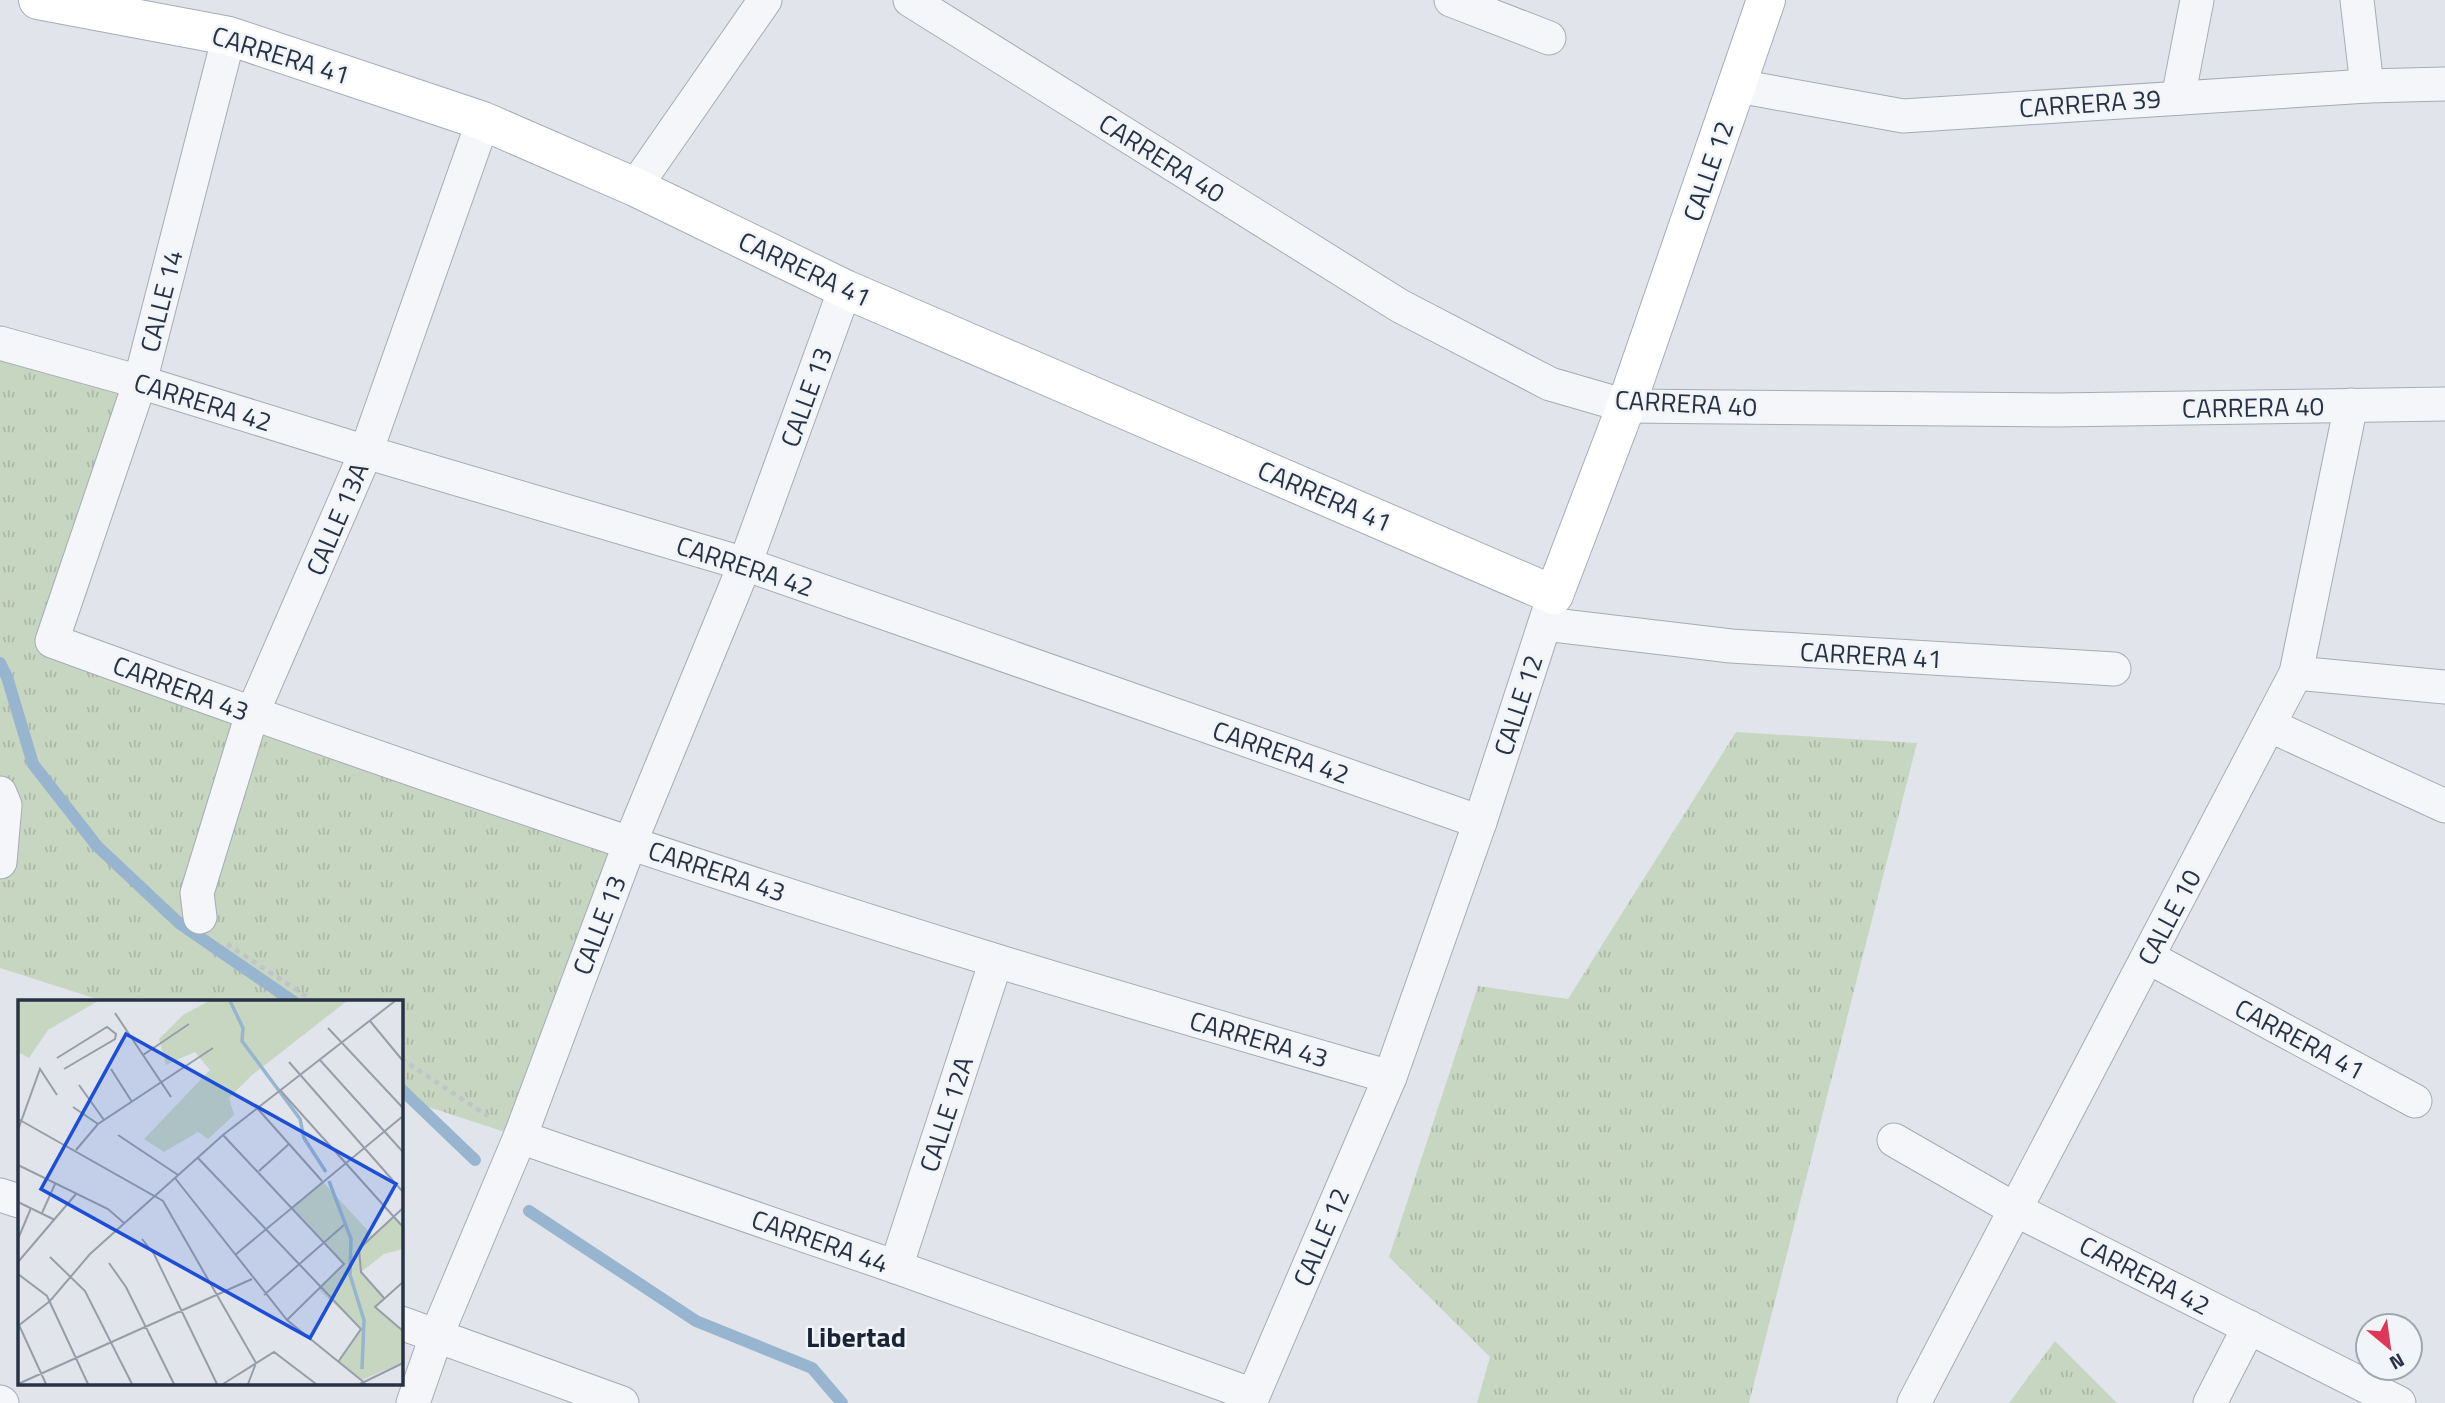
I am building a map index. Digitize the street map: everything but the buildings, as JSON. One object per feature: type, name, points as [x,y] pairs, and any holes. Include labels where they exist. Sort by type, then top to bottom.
[{"type":"street","name":"CARRERA 41","points":[[38,0],[109,6],[229,36],[483,121],[635,187],[845,289],[1550,609],[1731,646],[2115,669]]},
{"type":"street","points":[[635,187],[765,0]]},
{"type":"street","name":"CARRERA 40","points":[[910,0],[1400,306],[1550,384],[1626,406],[2057,410],[2445,404]]},
{"type":"street","points":[[1451,0],[1549,38]]},
{"type":"street","name":"CALLE 12","points":[[1252,1399],[1390,1077],[1480,822],[1550,609],[1626,406],[1766,0]]},
{"type":"street","points":[[2178,98],[2197,0]]},
{"type":"street","points":[[2357,0],[2367,86]]},
{"type":"street","name":"CALLE 14","points":[[52,641],[140,382],[229,36]]},
{"type":"street","name":"CARRERA 39","points":[[1738,86],[1903,116],[2367,86],[2445,85]]},
{"type":"street","name":"CALLE 13A","points":[[200,917],[197,893],[252,714],[366,452],[483,121]]},
{"type":"street","name":"CALLE 13","points":[[413,1403],[437,1334],[520,1137],[630,843],[745,564],[845,289]]},
{"type":"street","name":"CARRERA 42","points":[[0,343],[140,382],[745,564],[1480,822]]},
{"type":"street","name":"CALLE 10","points":[[1914,1403],[2296,673],[2351,405]]},
{"type":"street","name":"CARRERA 43","points":[[52,641],[252,714],[630,843],[996,961],[1390,1077]]},
{"type":"street","points":[[2296,673],[2445,687]]},
{"type":"street","points":[[2270,726],[2445,806]]},
{"type":"street","points":[[0,862],[3,799]]},
{"type":"street","name":"CARRERA 41","points":[[2148,957],[2415,1101]]},
{"type":"street","name":"CALLE 12A","points":[[896,1267],[996,961]]},
{"type":"street","name":"CARRERA 44","points":[[520,1137],[896,1267],[1252,1399]]},
{"type":"street","name":"CARRERA 42","points":[[1894,1140],[2016,1210],[2399,1403]]},
{"type":"street","points":[[0,1195],[18,1201]]},
{"type":"street","points":[[402,1323],[622,1403]]},
{"type":"street","points":[[2210,1403],[2249,1327]]},
{"type":"path","points":[[200,917],[209,932],[312,1000]]},
{"type":"path","points":[[402,1060],[520,1137]]},
{"type":"green space","points":[[0,339],[138,374],[52,640],[630,843],[520,1137],[402,1098],[402,1000],[100,1000],[0,968]]},
{"type":"green space","points":[[1736,732],[1917,743],[1749,1403],[1477,1403],[1490,1357],[1389,1257],[1478,986],[1568,999]]},
{"type":"green space","points":[[2055,1341],[2117,1403],[2009,1403]]},
{"type":"waterway","points":[[0,663],[7,677],[33,764],[97,846],[179,923],[291,1000]]},
{"type":"waterway","points":[[402,1090],[475,1160]]},
{"type":"waterway","points":[[529,1211],[696,1321],[812,1368],[842,1403]]},
{"type":"district","name":"Libertad","points":[[856,1336]]}]
